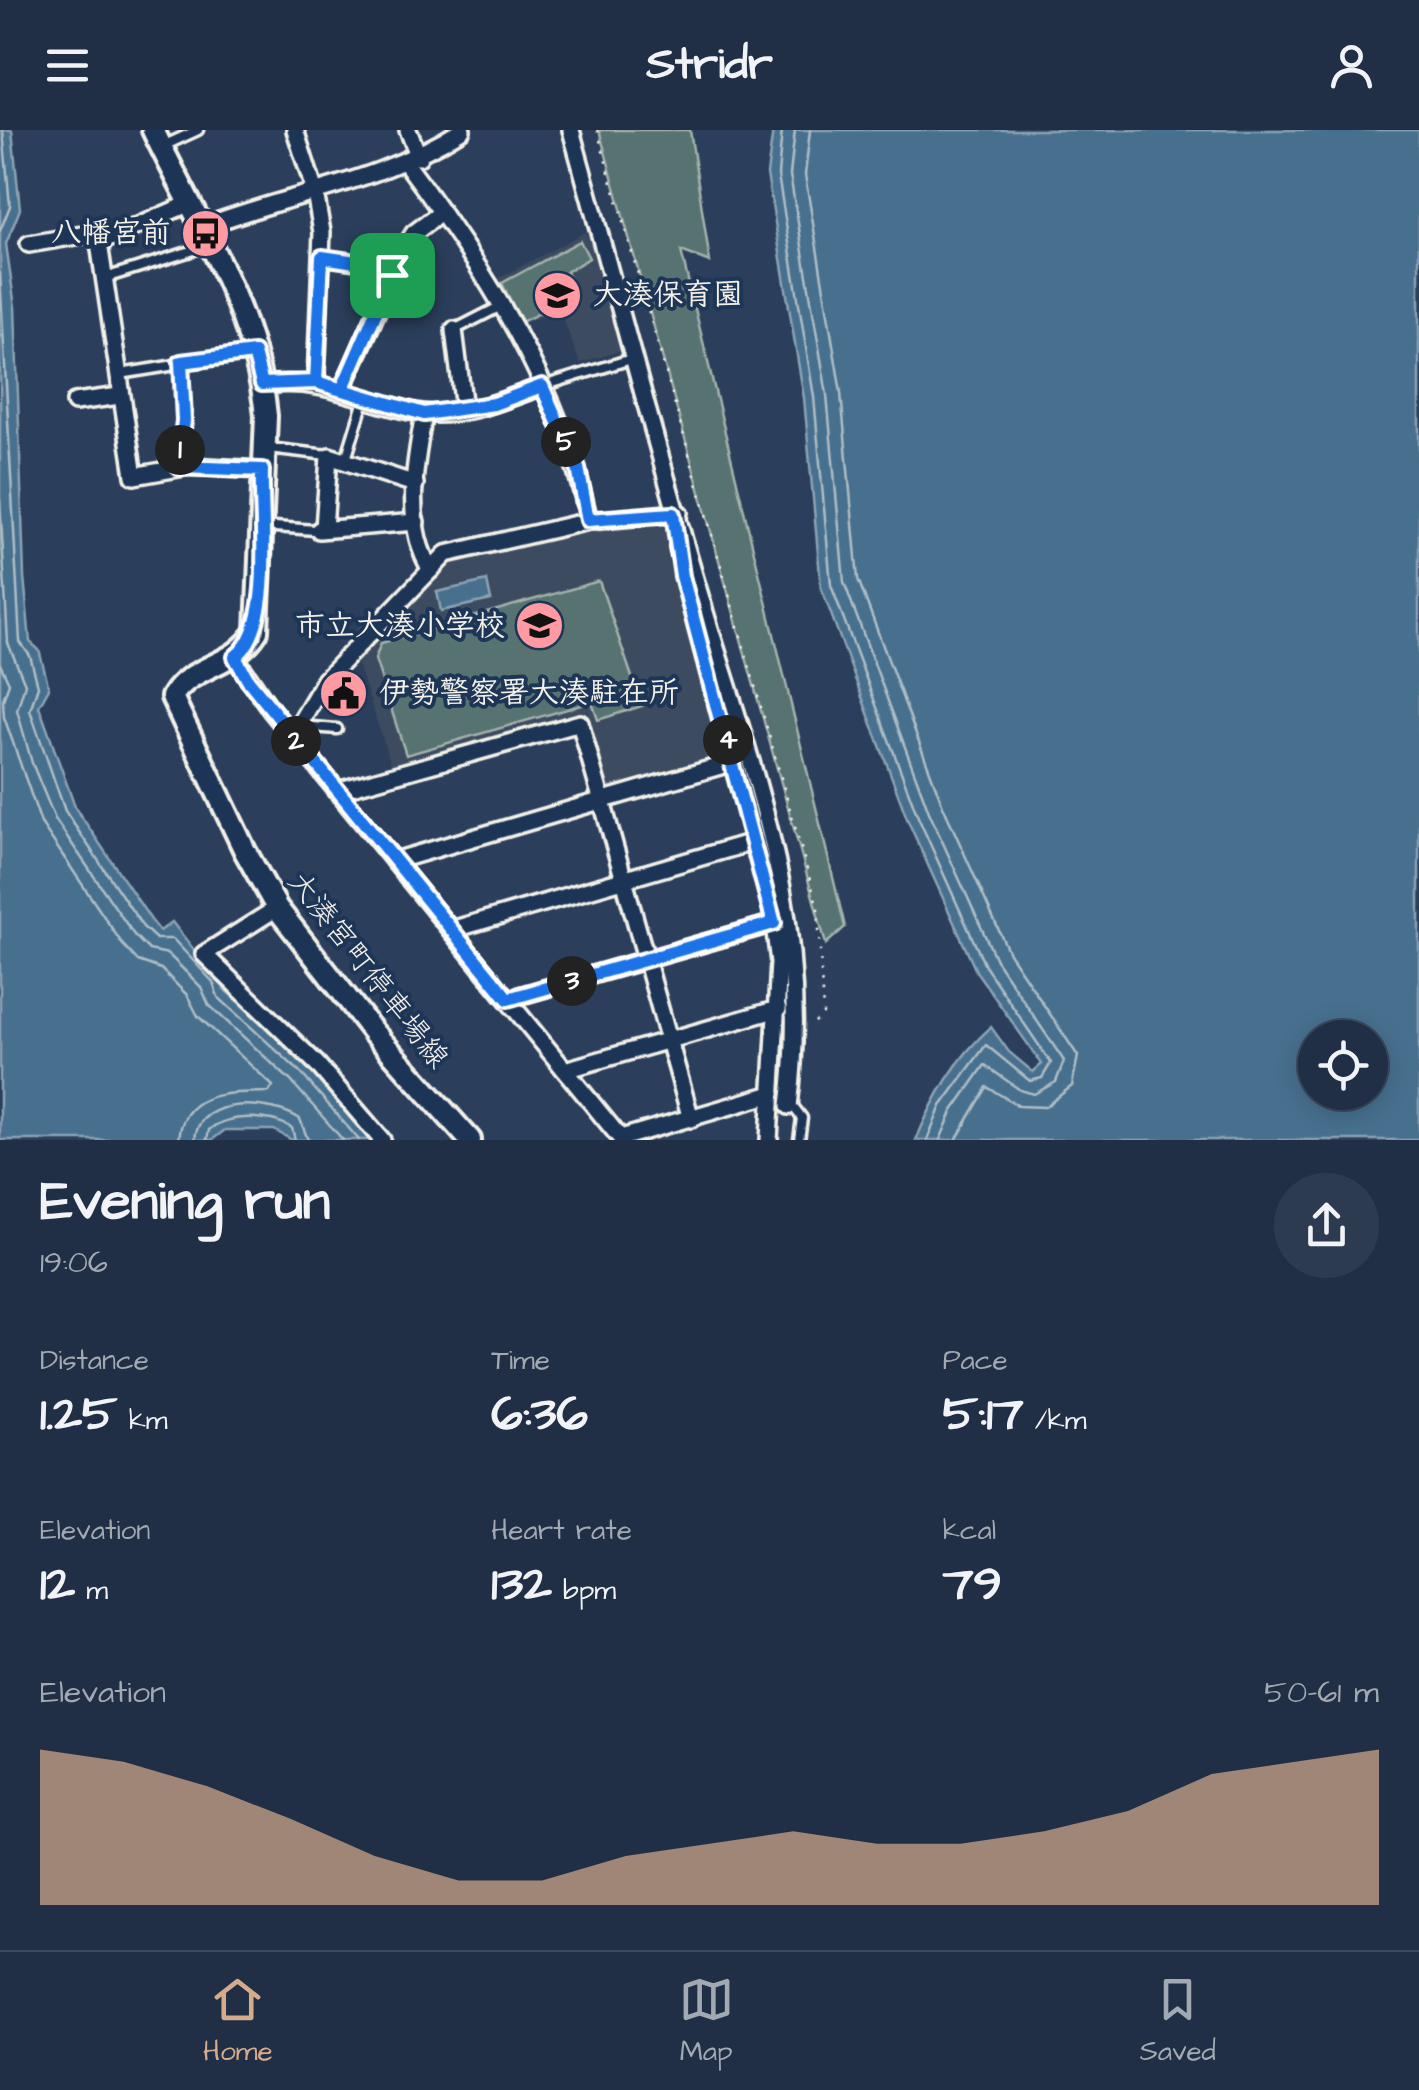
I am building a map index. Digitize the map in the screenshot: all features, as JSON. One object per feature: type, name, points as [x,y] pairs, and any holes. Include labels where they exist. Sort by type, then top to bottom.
[{"type":"main road","points":[[157,138],[228,278],[262,384],[260,618],[246,650],[235,657]]},
{"type":"main road","name":"大湊宮町停車場線","points":[[235,657],[180,684],[172,697],[244,850],[277,908],[374,1033],[470,1140]]},
{"type":"street","points":[[295,130],[315,192],[322,257],[316,382]]},
{"type":"street","points":[[408,130],[413,160],[503,305],[542,386],[578,468],[588,520]]},
{"type":"street","points":[[205,237],[315,192],[413,160],[462,130]]},
{"type":"street","points":[[570,130],[676,514],[760,790],[790,913],[798,1038],[789,1104]]},
{"type":"street","points":[[98,243],[188,204]]},
{"type":"street","points":[[342,390],[414,233],[442,212]]},
{"type":"street","points":[[29,244],[94,233],[105,278],[116,374],[134,476],[179,467],[262,470]]},
{"type":"street","points":[[454,330],[464,409]]},
{"type":"street","points":[[262,384],[316,382],[424,414],[494,404],[542,386]]},
{"type":"street","points":[[75,402],[120,396]]},
{"type":"street","points":[[424,414],[415,484],[416,522],[420,553],[431,570]]},
{"type":"street","points":[[415,484],[337,458],[320,530],[416,522]]},
{"type":"street","points":[[296,731],[325,680],[446,554],[588,520],[676,514]]},
{"type":"street","points":[[676,514],[682,576],[756,841],[774,923],[778,1009],[770,1140]]},
{"type":"street","points":[[235,657],[296,731],[337,791],[622,1139],[772,1094]]},
{"type":"street","points":[[337,791],[580,722],[691,1119]]},
{"type":"street","points":[[394,860],[734,762]]},
{"type":"street","points":[[451,930],[756,841]]},
{"type":"street","points":[[277,908],[204,954],[317,1064],[382,1140]]},
{"type":"street","points":[[508,999],[774,923]]},
{"type":"street","points":[[565,1070],[778,1009]]},
{"type":"lane","points":[[157,138],[198,130]]},
{"type":"lane","points":[[105,278],[205,237]]},
{"type":"lane","points":[[322,257],[363,263],[392,275]]},
{"type":"lane","points":[[454,330],[503,305]]},
{"type":"lane","points":[[116,374],[254,353]]},
{"type":"lane","points":[[542,386],[628,360]]},
{"type":"lane","points":[[179,467],[184,420],[181,362]]},
{"type":"lane","points":[[264,448],[337,458],[365,397]]},
{"type":"lane","points":[[262,526],[320,530]]},
{"type":"lane","points":[[296,731],[337,729]]},
{"type":"lane","points":[[789,1104],[802,1118],[799,1140]]},
{"type":"path","points":[[597,130],[818,908],[823,1014],[804,1032]]},
{"type":"shaded area","name":"大湊保育園","points":[[585,232],[604,264],[626,349],[580,363],[560,310],[518,325],[496,280]]},
{"type":"shaded area","name":"市立大湊小学校","points":[[647,519],[669,532],[729,760],[709,770],[608,790],[588,711],[391,764],[356,658],[455,559]]},
{"type":"green space","points":[[599,130],[690,130],[710,262],[681,251],[845,927],[826,944]]},
{"type":"green space","points":[[580,241],[589,258],[566,272],[573,288],[559,296],[562,302],[521,322],[502,283]]},
{"type":"green space","points":[[599,581],[642,706],[598,720],[592,702],[406,755],[375,659],[381,643]]},
{"type":"water","points":[[0,130],[12,130],[20,209],[6,244],[15,307],[24,576],[30,642],[39,650],[49,688],[39,706],[75,807],[160,931],[172,922],[198,955],[228,981],[224,989],[307,1065],[372,1140],[292,1140],[274,1130],[225,1130],[212,1140],[0,1140]]},
{"type":"water","points":[[773,130],[1419,130],[1419,1140],[916,1140],[947,1079],[991,1027],[1009,1052],[1033,1072],[1042,1064],[976,971],[908,821],[821,587],[804,398],[767,174]]},
{"type":"water","points":[[487,581],[491,600],[441,611],[437,592]]},
{"type":"place","name":"八幡宮前","points":[[206,233]]},
{"type":"place","name":"大湊保育園","points":[[558,295]]},
{"type":"place","name":"市立大湊小学校","points":[[540,626]]},
{"type":"place","name":"伊勢警察署大湊駐在所","points":[[344,693]]},
{"type":"route","points":[[392,275],[352,362],[342,390],[316,382],[262,384],[254,353],[181,362],[184,420],[179,467],[262,470],[260,618],[246,650],[235,657],[248,680],[508,999],[774,923],[770,896],[682,576],[673,514],[588,520],[578,468],[542,386],[494,404],[424,414],[316,382],[322,257],[363,263],[392,275]]}]
